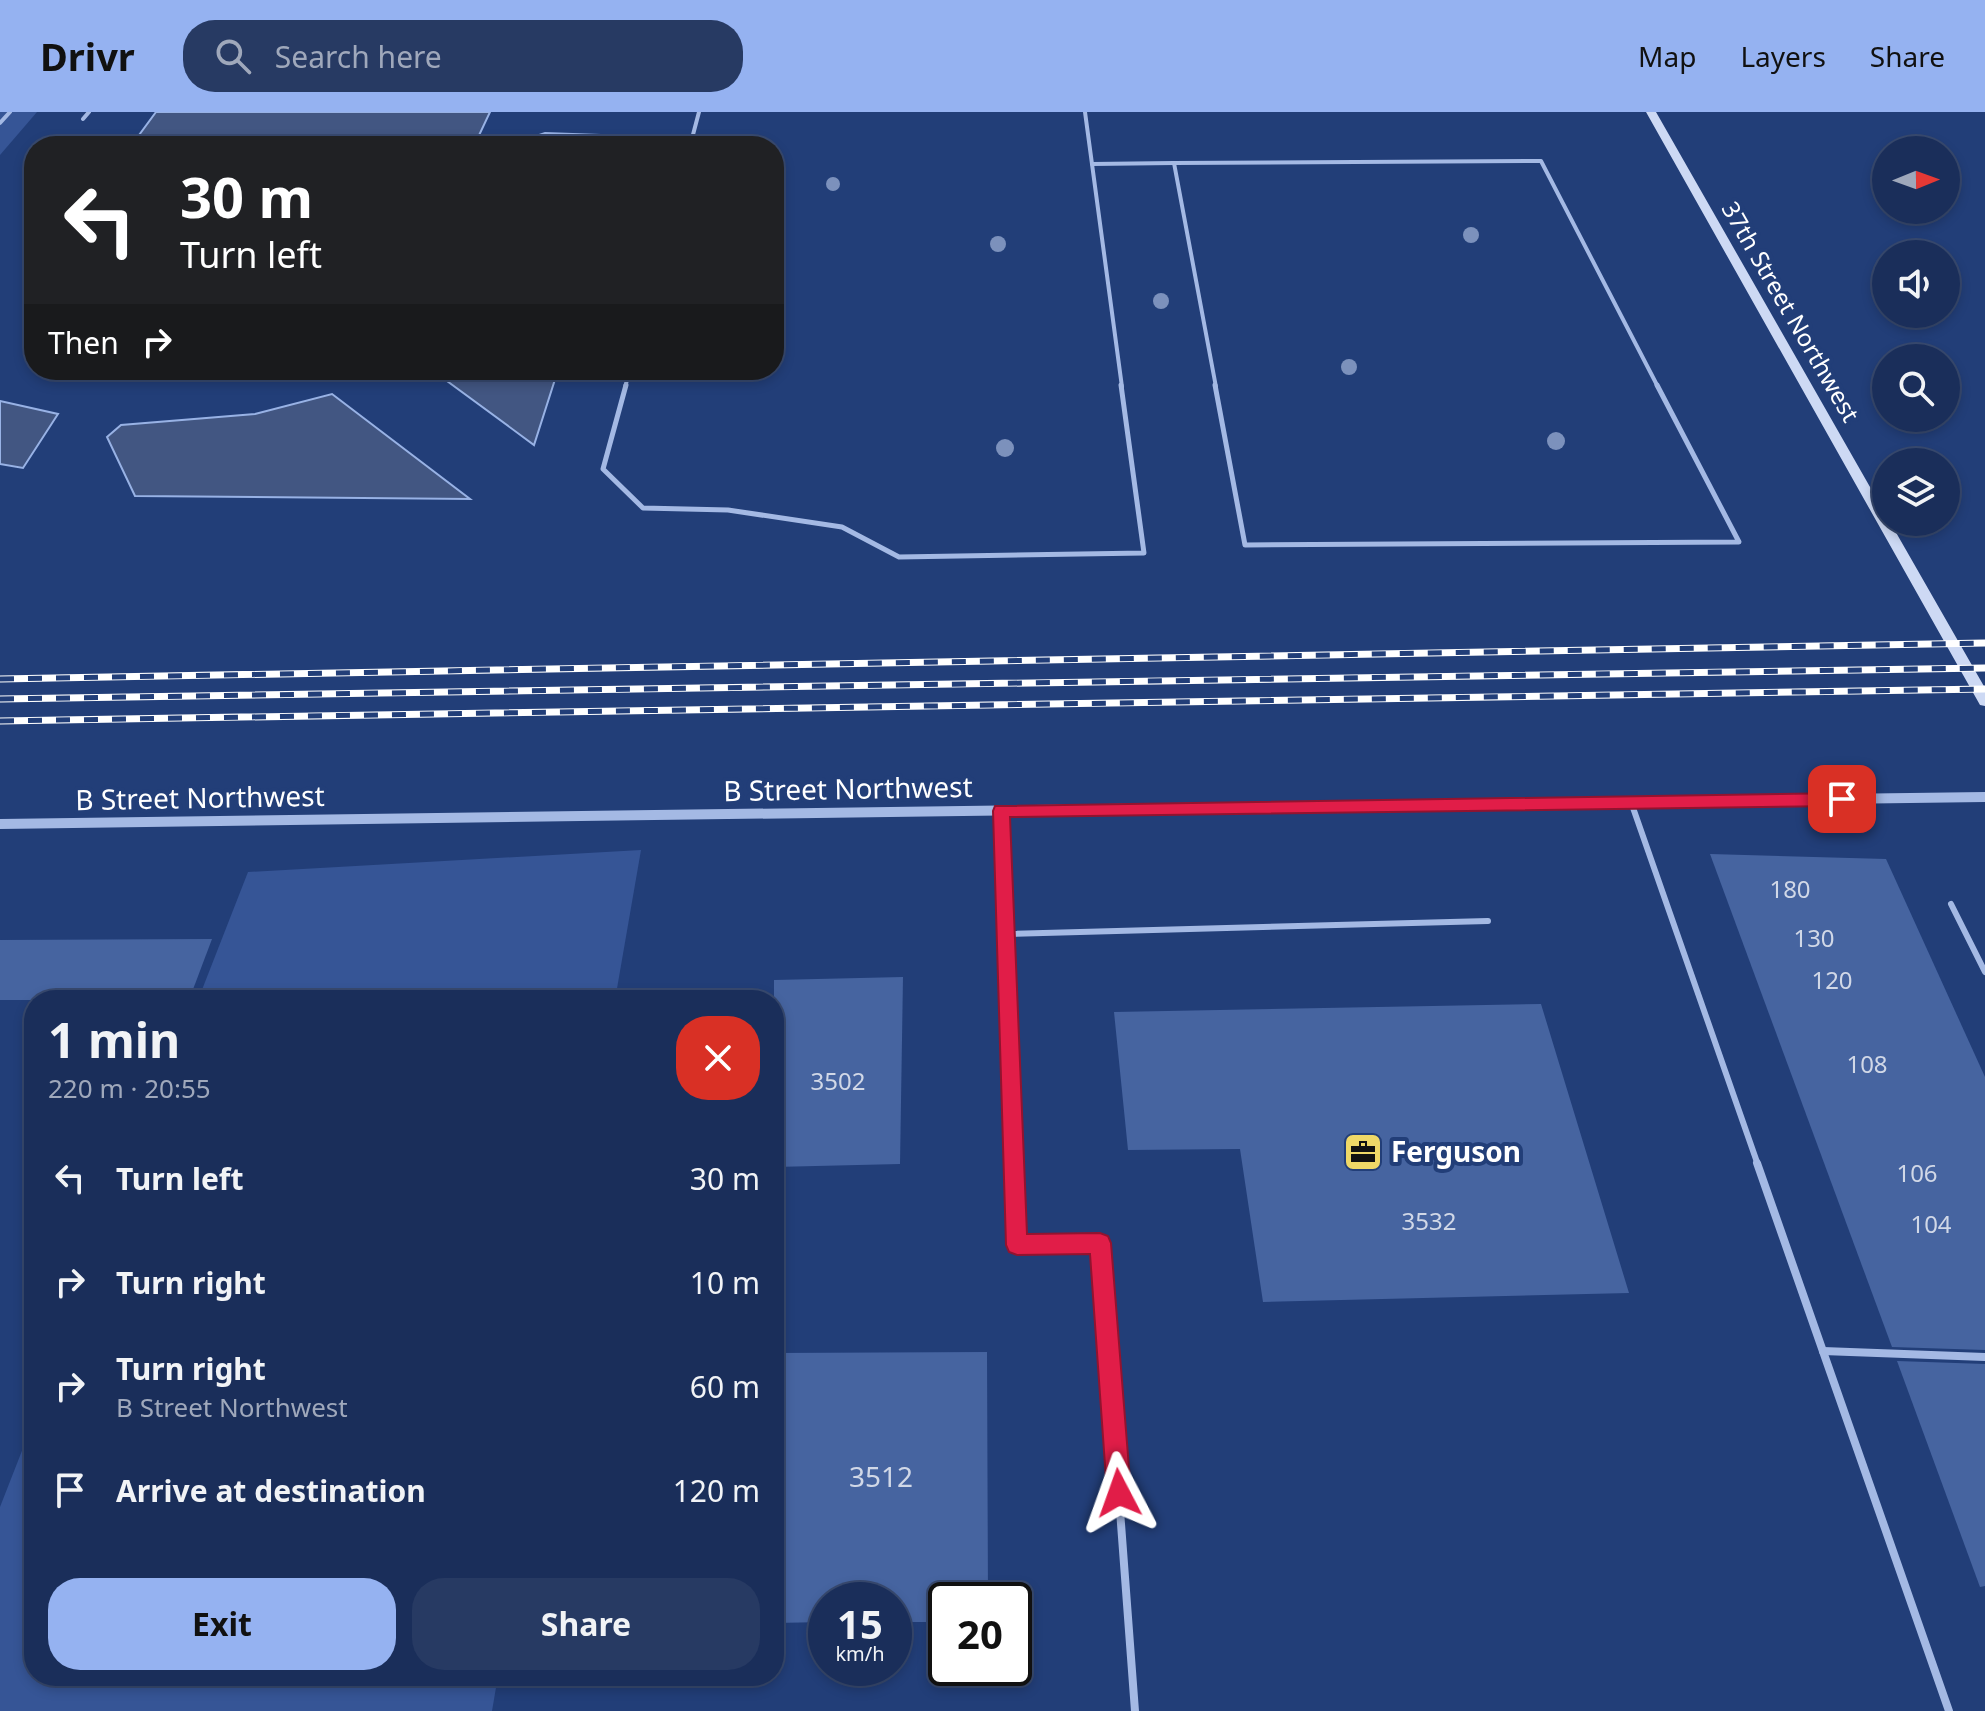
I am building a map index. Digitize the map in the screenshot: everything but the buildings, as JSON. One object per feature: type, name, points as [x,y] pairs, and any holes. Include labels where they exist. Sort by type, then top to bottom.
[{"type":"main road","name":"37th Street Northwest","points":[[1651,112],[1985,701]]},
{"type":"street","name":"B Street Northwest","points":[[0,824],[1985,797]]},
{"type":"lane","points":[[0,123],[10,112]]},
{"type":"lane","points":[[83,119],[89,112]]},
{"type":"lane","points":[[693,136],[699,112]]},
{"type":"lane","points":[[627,380],[603,469],[643,508],[728,510],[842,527],[899,557],[1144,553],[1085,112]]},
{"type":"lane","points":[[1092,164],[1174,163],[1541,161],[1739,542],[1245,545],[1174,163]]},
{"type":"lane","points":[[1631,802],[1949,1711]]},
{"type":"lane","points":[[1001,811],[1017,1245],[1100,1243],[1135,1711]]},
{"type":"lane","points":[[1951,904],[1985,972]]},
{"type":"lane","points":[[1005,934],[1488,921]]},
{"type":"lane","points":[[1823,1351],[1985,1357]]},
{"type":"shaded area","points":[[0,112],[37,112],[0,155]]},
{"type":"shaded area","points":[[156,112],[490,112],[479,136],[138,136]]},
{"type":"shaded area","points":[[545,133],[628,136],[536,136]]},
{"type":"shaded area","points":[[446,380],[555,380],[534,445]]},
{"type":"shaded area","points":[[332,394],[470,499],[135,496],[107,437],[121,425],[255,414]]},
{"type":"shaded area","points":[[0,401],[58,414],[23,468],[0,464]]},
{"type":"shaded area","points":[[641,850],[617,990],[202,990],[248,872]]},
{"type":"shaded area","points":[[24,1446],[24,1686],[496,1686],[492,1711],[0,1711],[0,1507]]},
{"type":"railway","points":[[0,679],[1985,643]]},
{"type":"railway","points":[[0,699],[1985,668]]},
{"type":"railway","points":[[0,721],[1985,689]]},
{"type":"place","name":"Ferguson","points":[[1363,1152]]},
{"type":"route","points":[[1119,1493],[1100,1243],[1017,1245],[1001,811],[1842,799]]}]
